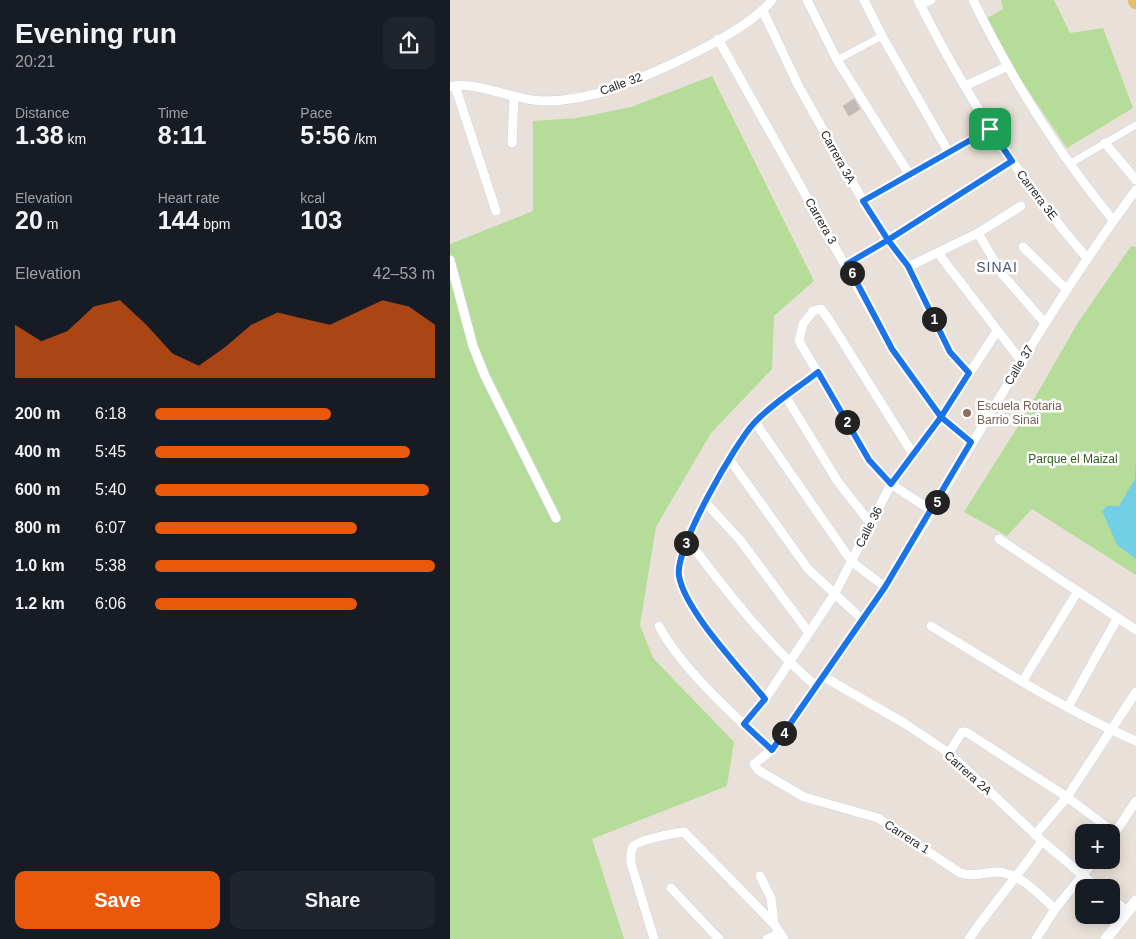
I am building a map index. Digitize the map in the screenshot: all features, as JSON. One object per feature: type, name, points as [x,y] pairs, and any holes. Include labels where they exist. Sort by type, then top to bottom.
[{"type":"street","name":"Calle 32","points":[[452,86],[478,87],[514,97],[543,101],[613,89],[718,39],[764,11],[772,0]]},
{"type":"street","points":[[807,0],[837,60],[909,174]]},
{"type":"street","points":[[864,0],[882,36],[948,151]]},
{"type":"street","points":[[919,2],[931,0]]},
{"type":"street","points":[[973,0],[1006,67],[1071,163],[1113,220]]},
{"type":"street","name":"Carrera 3E","points":[[919,2],[990,129],[1012,161],[1087,258]]},
{"type":"street","name":"Carrera 3A","points":[[764,11],[798,85],[863,201],[888,240],[908,266],[950,352],[969,373]]},
{"type":"street","points":[[837,60],[882,36]]},
{"type":"street","name":"Carrera 3","points":[[718,39],[847,264],[892,349],[941,417],[971,442]]},
{"type":"street","points":[[965,86],[1006,67]]},
{"type":"street","points":[[452,86],[496,211]]},
{"type":"street","points":[[512,142],[514,97]]},
{"type":"street","points":[[1071,163],[1136,125]]},
{"type":"street","points":[[863,201],[948,151],[990,129]]},
{"type":"street","points":[[1104,144],[1136,180]]},
{"type":"street","points":[[847,264],[1012,161]]},
{"type":"street","name":"Calle 37","points":[[754,764],[772,750],[864,620],[932,511],[971,442],[1022,362],[1044,322],[1113,220],[1136,190]]},
{"type":"street","points":[[908,266],[978,233],[1021,206]]},
{"type":"street","points":[[978,233],[1002,274],[1044,322]]},
{"type":"street","points":[[1023,247],[1066,289]]},
{"type":"street","points":[[938,253],[1022,362]]},
{"type":"street","points":[[450,260],[473,346],[485,376],[556,518]]},
{"type":"street","points":[[913,454],[820,310],[813,310],[803,324],[799,340],[869,460],[891,484],[932,511]]},
{"type":"street","name":"Calle 36","points":[[744,724],[765,699],[834,594],[891,484],[941,417],[997,331]]},
{"type":"street","points":[[765,699],[688,599],[678,575],[679,560],[705,502],[755,422],[818,372]]},
{"type":"street","points":[[786,397],[838,482],[871,524]]},
{"type":"street","points":[[755,422],[852,562],[885,587]]},
{"type":"street","points":[[730,460],[808,569],[864,620]]},
{"type":"street","points":[[705,502],[734,533],[809,632]]},
{"type":"street","points":[[687,539],[739,607],[788,663],[817,687]]},
{"type":"street","points":[[999,539],[1136,630]]},
{"type":"street","points":[[1022,682],[1078,591]]},
{"type":"street","points":[[1068,707],[1117,619]]},
{"type":"street","points":[[659,626],[669,646],[744,724],[772,750]]},
{"type":"street","points":[[931,626],[1022,682],[1111,730],[1136,741]]},
{"type":"street","name":"Carrera 2A","points":[[824,677],[904,723],[949,753],[1038,838],[1088,879]]},
{"type":"street","points":[[969,939],[1017,877],[1038,838],[1136,692]]},
{"type":"street","points":[[949,753],[960,735],[966,732],[1067,797],[1099,824]]},
{"type":"street","name":"Carrera 1","points":[[754,764],[758,770],[804,796],[878,818],[960,872],[973,875],[1004,872],[1017,877]]},
{"type":"street","points":[[1120,825],[1136,801]]},
{"type":"street","points":[[654,939],[630,863],[630,853],[632,847],[639,842],[676,832],[688,834],[753,905],[774,924],[782,936],[767,939]]},
{"type":"street","points":[[1036,939],[1056,909],[1088,869]]},
{"type":"street","points":[[760,876],[771,898],[774,924]]},
{"type":"street","points":[[1017,877],[1056,909]]},
{"type":"street","points":[[671,888],[719,939]]},
{"type":"street","points":[[1108,938],[1136,901]]},
{"type":"street","points":[[1120,906],[1127,912]]},
{"type":"green space","points":[[1001,0],[1054,0],[1070,33],[1103,28],[1133,108],[1067,148],[1010,64],[987,18],[1003,9]]},
{"type":"green space","points":[[712,76],[814,281],[774,316],[772,369],[711,433],[656,527],[640,625],[653,658],[734,742],[727,786],[592,839],[624,939],[450,939],[450,244],[533,211],[533,121],[577,118],[631,107]]},
{"type":"green space","name":"Parque el Maizal","points":[[1131,246],[1136,247],[1136,575],[1032,509],[1007,536],[964,512],[1022,420],[1077,324]]},
{"type":"water","points":[[1136,463],[1136,559],[1117,545],[1102,511],[1107,506],[1119,506],[1135,479]]},
{"type":"building","points":[[854,99],[860,109],[849,116],[843,106]]},
{"type":"place","name":"Escuela Rotaria Barrio Sinai","points":[[967,413]]},
{"type":"district","name":"SINAI","points":[[997,267]]},
{"type":"route","points":[[990,129],[948,151],[863,201],[888,240],[847,264],[892,349],[941,417],[971,442],[932,511],[864,620],[772,750],[744,724],[765,699],[708,628],[688,599],[678,575],[679,560],[705,502],[755,422],[818,372],[869,460],[891,484],[941,417],[969,373],[950,352],[908,266],[888,240],[1012,161],[990,129]]}]
